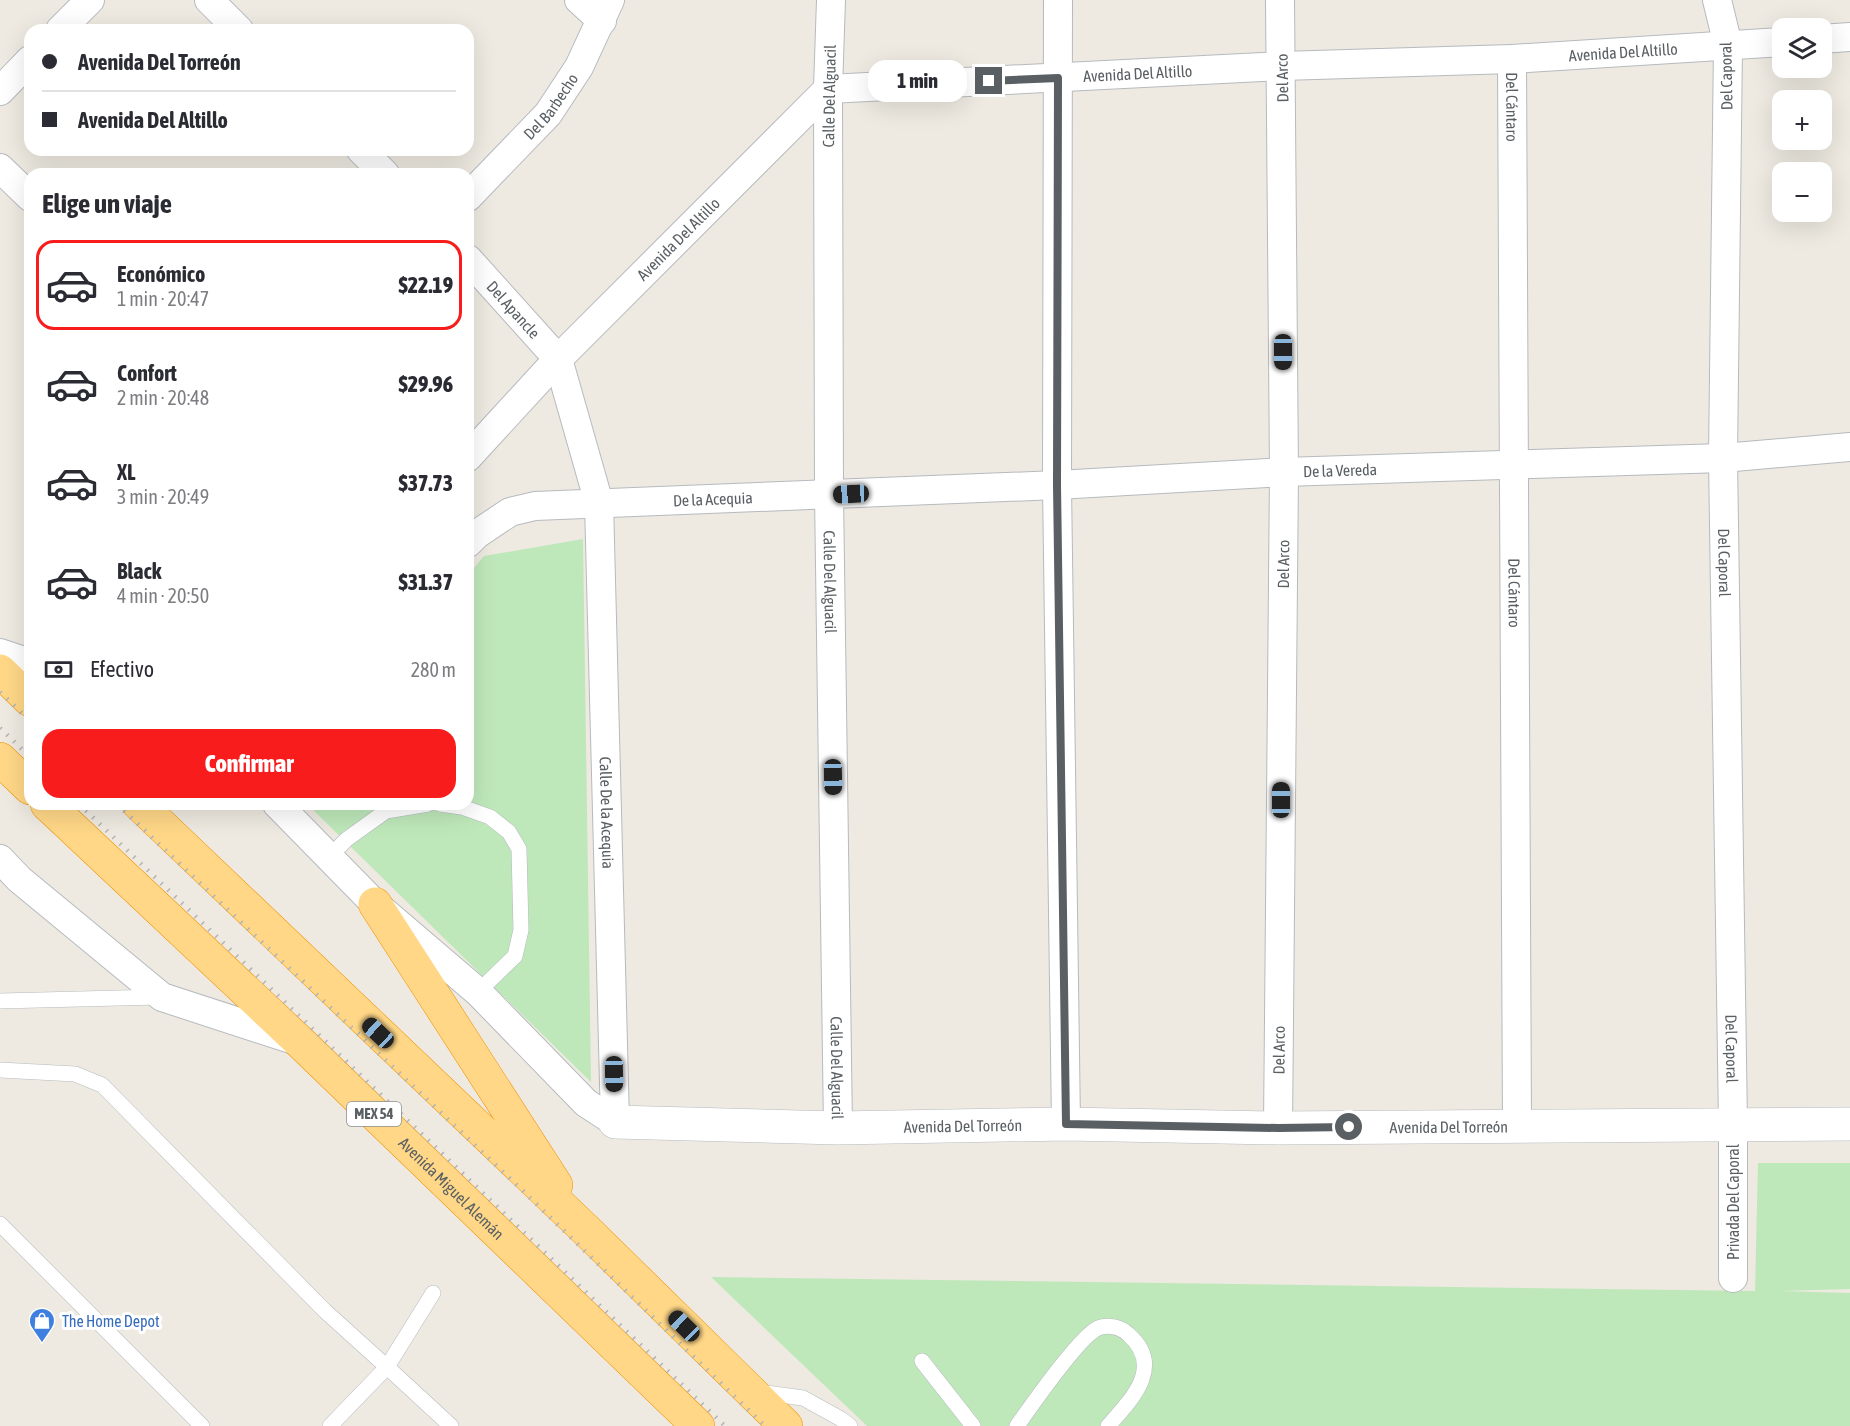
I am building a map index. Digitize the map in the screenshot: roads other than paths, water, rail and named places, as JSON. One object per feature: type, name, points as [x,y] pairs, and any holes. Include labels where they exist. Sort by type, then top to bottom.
[{"type":"highway","points":[[0,671],[24,694]]},
{"type":"highway","points":[[0,759],[24,782]]},
{"type":"highway","name":"Avenida Miguel Alemán","points":[[53,810],[300,1042],[698,1426]]},
{"type":"highway","points":[[145,810],[585,1229],[786,1426]]},
{"type":"highway","points":[[375,904],[585,1229]]},
{"type":"street","points":[[66,24],[90,0]]},
{"type":"street","points":[[209,0],[233,24]]},
{"type":"street","points":[[579,0],[606,11]]},
{"type":"street","name":"Calle Del Alguacil","points":[[831,0],[828,88],[829,495],[838,1128]]},
{"type":"street","points":[[1058,0],[1057,485],[1066,1124]]},
{"type":"street","name":"Del Arco","points":[[1278,1128],[1284,472],[1280,0]]},
{"type":"street","name":"Del Caporal","points":[[1717,0],[1728,45],[1723,458],[1733,1125]]},
{"type":"street","name":"Del Barbecho","points":[[474,191],[548,114],[579,67],[606,11]]},
{"type":"street","points":[[1832,39],[1850,38]]},
{"type":"street","name":"Avenida Del Altillo","points":[[474,450],[558,359],[828,88],[1282,66],[1512,59],[1772,43]]},
{"type":"street","name":"Del Cántaro","points":[[1512,59],[1516,1126]]},
{"type":"street","points":[[0,91],[24,66]]},
{"type":"street","points":[[367,156],[379,168]]},
{"type":"street","points":[[0,168],[24,191]]},
{"type":"street","name":"Del Apancle","points":[[474,266],[558,359]]},
{"type":"street","name":"Calle De la Acequia","points":[[558,359],[599,503],[615,1122]]},
{"type":"street","name":"De la Vereda","points":[[829,495],[1284,472],[1723,458],[1850,447]]},
{"type":"street","name":"De la Acequia","points":[[474,537],[510,512],[535,506],[829,495]]},
{"type":"street","points":[[0,653],[24,661]]},
{"type":"street","points":[[284,810],[375,904],[478,992],[586,1102],[615,1122]]},
{"type":"street","points":[[0,859],[19,879],[162,997],[300,1042]]},
{"type":"street","name":"Avenida Del Torreón","points":[[615,1122],[838,1128],[1066,1124],[1278,1128],[1850,1124]]},
{"type":"street","name":"Privada Del Caporal","points":[[1733,1125],[1733,1278]]},
{"type":"lane","points":[[330,856],[379,810]]},
{"type":"lane","points":[[470,810],[490,817],[509,832],[519,849],[521,930],[514,956],[478,992]]},
{"type":"lane","points":[[0,1001],[162,997]]},
{"type":"lane","points":[[1,1072],[75,1074],[102,1085],[325,1311],[451,1426]]},
{"type":"lane","points":[[0,1224],[202,1426]]},
{"type":"lane","points":[[330,1426],[387,1367],[433,1293]]},
{"type":"lane","points":[[1017,1426],[1064,1363],[1091,1332],[1100,1327],[1112,1326],[1124,1330],[1137,1342],[1143,1357],[1144,1371],[1137,1393],[1108,1426]]},
{"type":"lane","points":[[922,1361],[973,1426]]},
{"type":"lane","points":[[751,1391],[803,1398],[850,1426]]},
{"type":"railway","points":[[0,692],[24,715]]},
{"type":"railway","points":[[0,728],[24,751]]},
{"type":"railway","points":[[85,810],[725,1426]]},
{"type":"railway","points":[[123,810],[522,1190],[765,1426]]},
{"type":"place","name":"The Home Depot","points":[[42,1344]]}]
